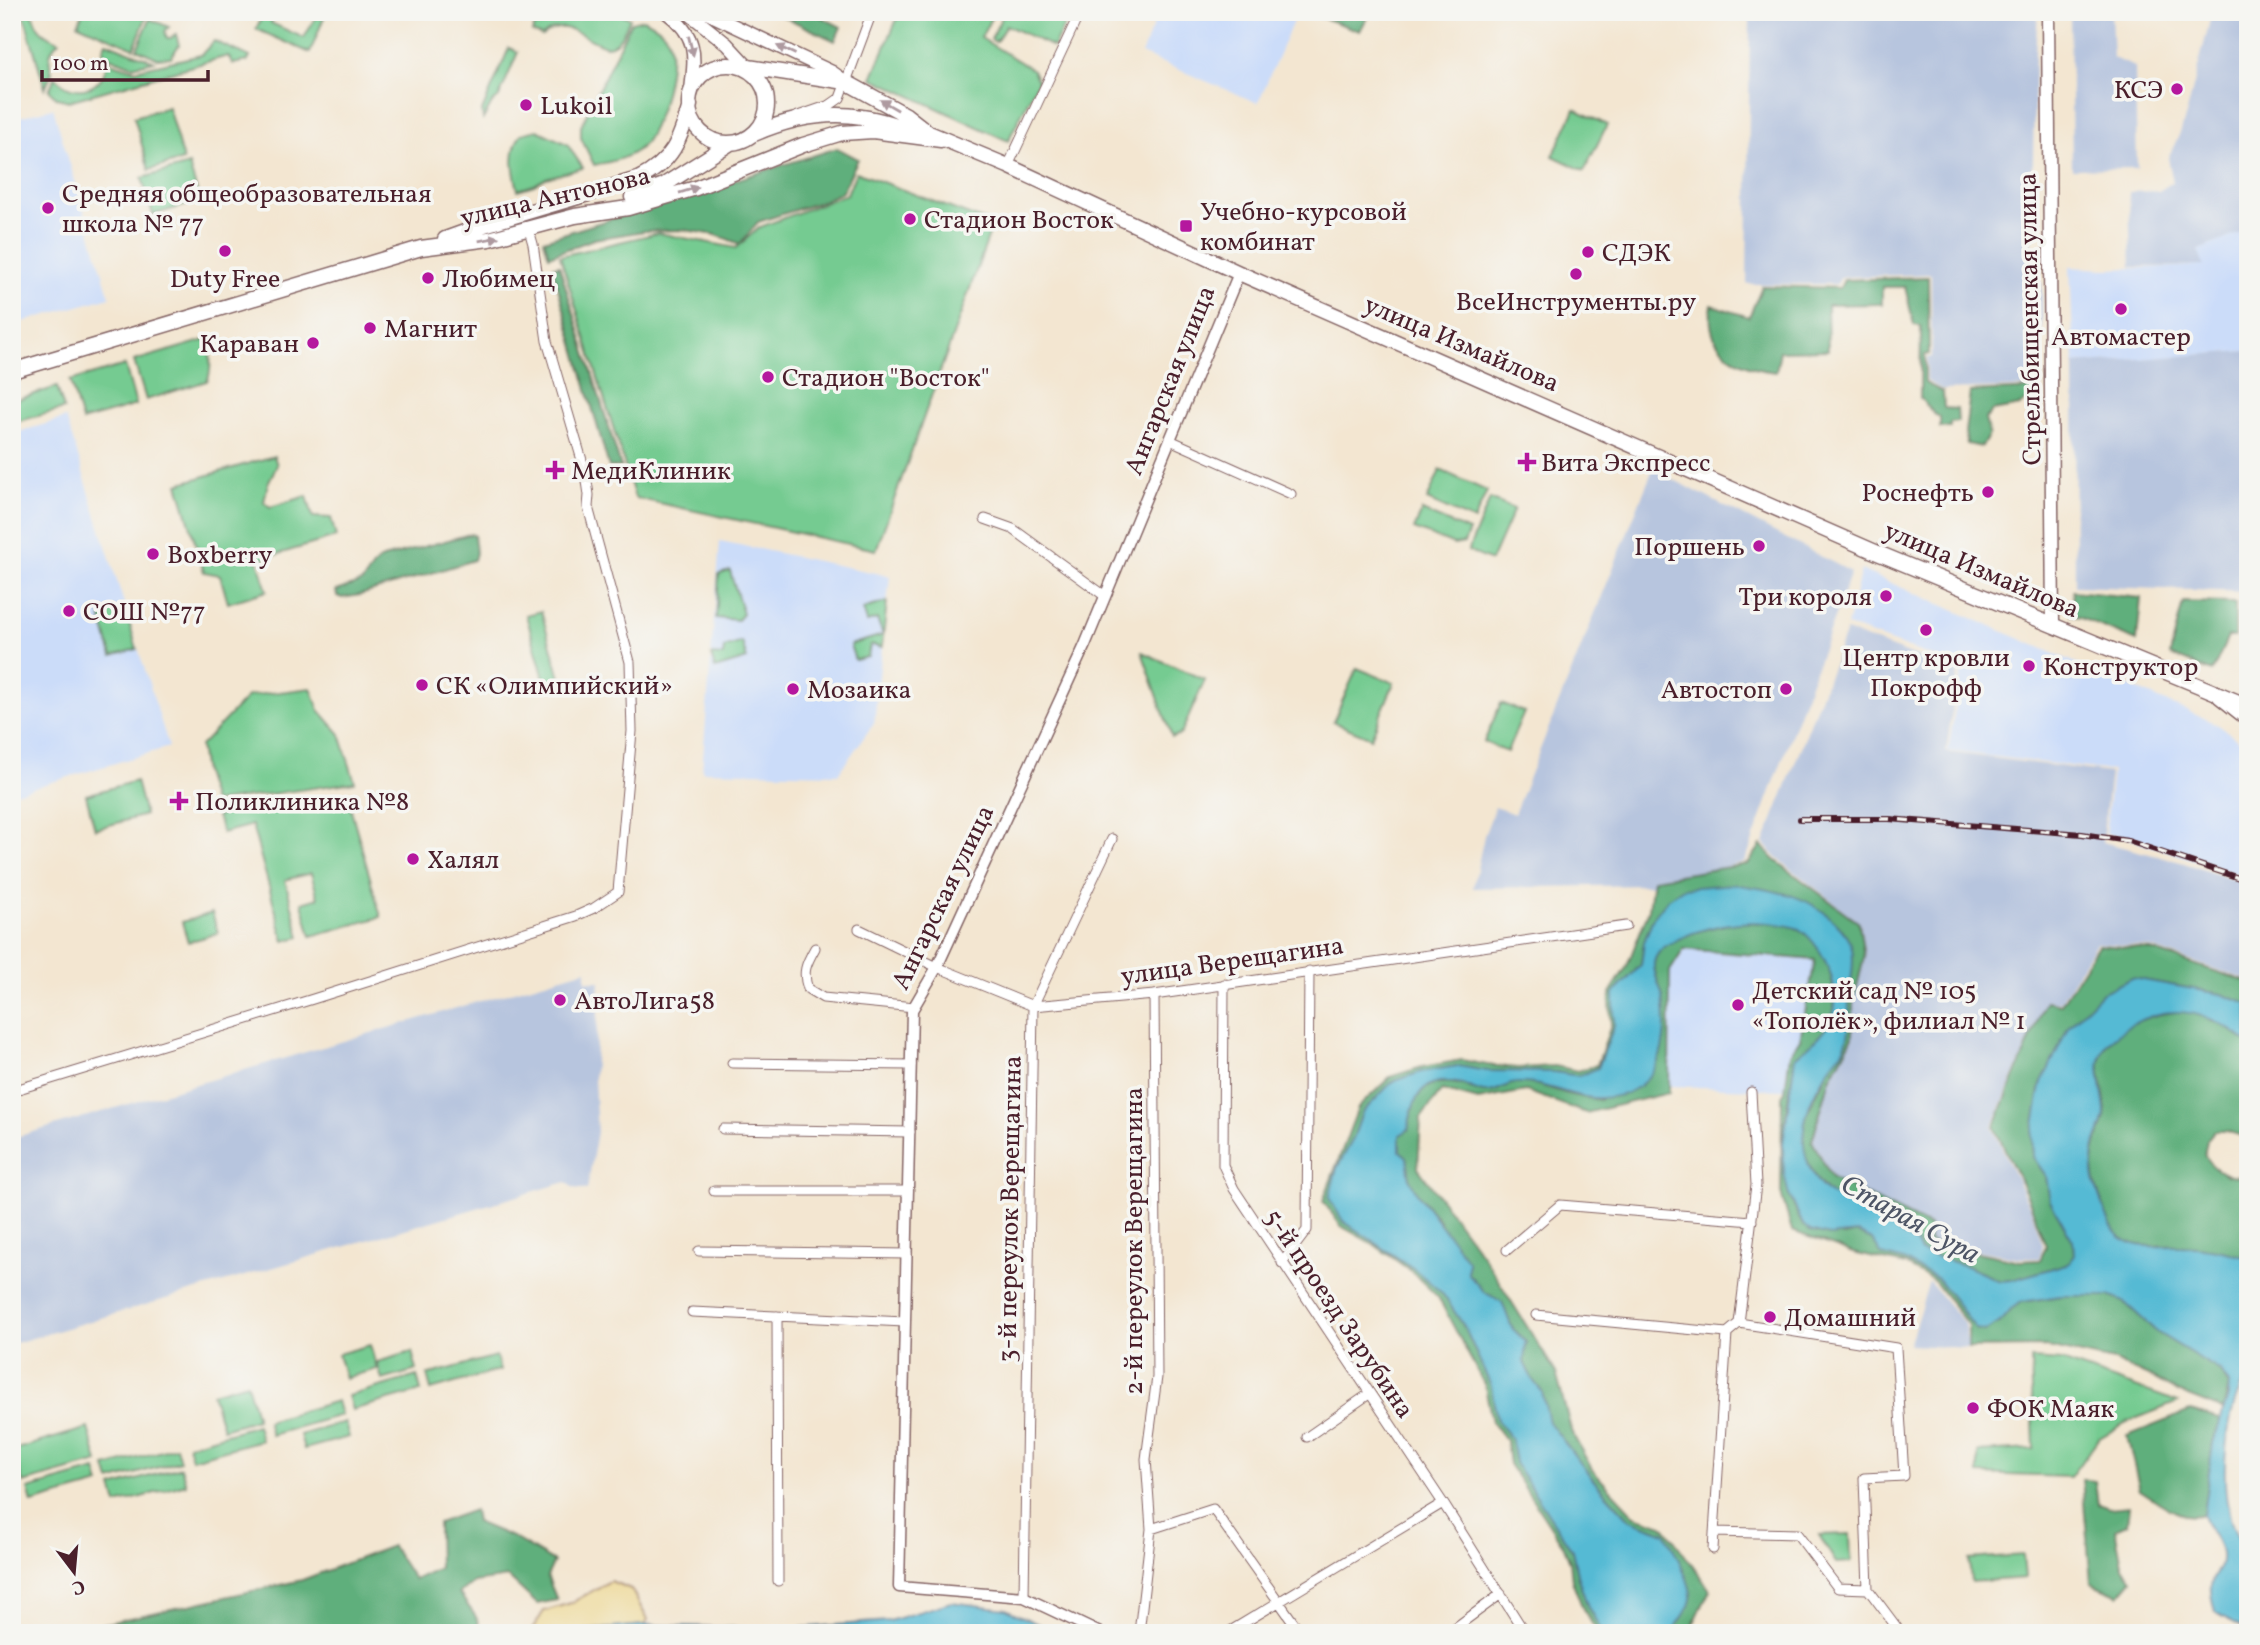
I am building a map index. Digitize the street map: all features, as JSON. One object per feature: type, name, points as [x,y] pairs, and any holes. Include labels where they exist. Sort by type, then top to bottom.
[{"type":"main road","points":[[666,12],[685,30],[693,46],[691,97],[695,123],[718,143],[729,145]]},
{"type":"main road","points":[[687,12],[712,31],[764,90],[767,109],[754,134]]},
{"type":"main road","name":"улица Измайлова","points":[[705,12],[832,72],[906,115],[929,133],[1008,166],[1239,273],[1873,551],[2248,706]]},
{"type":"main road","name":"Стрельбищенская улица","points":[[2048,12],[2053,626]]},
{"type":"main road","points":[[421,248],[481,226],[638,179],[652,172],[663,164],[673,151],[682,132],[698,77],[709,69],[746,69],[846,82]]},
{"type":"main road","points":[[575,216],[664,185],[729,145],[793,120],[818,115],[846,115],[929,133]]},
{"type":"main road","name":"улица Антонова","points":[[12,370],[421,248],[489,240],[575,216],[628,208],[696,188],[803,145],[842,133],[873,131],[927,140],[946,140]]},
{"type":"main road","points":[[521,214],[529,230]]},
{"type":"main road","points":[[2213,693],[2248,720]]},
{"type":"main road","name":"улица Измайлова","points":[[2213,693],[2248,701]]},
{"type":"street","points":[[793,120],[800,114],[836,102],[843,93],[872,12]]},
{"type":"street","points":[[1008,166],[1080,12]]},
{"type":"street","points":[[12,1091],[563,920],[594,908],[618,892],[632,731],[630,662],[588,507],[586,474],[547,341],[534,244],[529,230]]},
{"type":"street","name":"Ангарская улица","points":[[1024,1597],[899,1587],[914,1007],[937,967],[1085,645],[1239,273]]},
{"type":"street","points":[[1170,440],[1291,494]]},
{"type":"street","points":[[985,519],[1013,529],[1105,596]]},
{"type":"street","name":"3-й переулок Верещагина","points":[[1024,1597],[1033,1006],[1112,839]]},
{"type":"street","name":"улица Верещагина","points":[[859,929],[937,967],[1033,1006],[1154,995],[1626,926]]},
{"type":"street","points":[[815,948],[805,965],[804,976],[808,989],[823,998],[914,1007]]},
{"type":"street","points":[[1282,1263],[1307,1230],[1309,971]]},
{"type":"street","name":"5-й проезд Зарубина","points":[[1224,984],[1223,1165],[1234,1189],[1443,1503],[1525,1633]]},
{"type":"street","name":"2-й переулок Верещагина","points":[[1139,1633],[1151,1529],[1146,1459],[1157,1377],[1154,995]]},
{"type":"street","points":[[732,1063],[911,1065]]},
{"type":"street","points":[[1536,1315],[1727,1333],[1739,1323],[1756,1185],[1751,1091]]},
{"type":"street","points":[[723,1129],[910,1132]]},
{"type":"street","points":[[714,1191],[908,1191]]},
{"type":"street","points":[[1507,1250],[1560,1205],[1752,1222]]},
{"type":"street","points":[[699,1251],[907,1254]]},
{"type":"street","points":[[692,1312],[905,1322]]},
{"type":"street","points":[[777,1316],[778,1581]]},
{"type":"street","points":[[1739,1323],[1896,1348],[1904,1476],[1864,1478],[1868,1589],[1901,1633]]},
{"type":"street","points":[[1713,1549],[1727,1333]]},
{"type":"street","points":[[1307,1437],[1368,1394]]},
{"type":"street","points":[[1227,1633],[1443,1503]]},
{"type":"street","points":[[1151,1529],[1213,1509],[1301,1633]]},
{"type":"street","points":[[1714,1532],[1797,1534],[1838,1588],[1868,1589]]},
{"type":"street","points":[[1448,1633],[1501,1594]]},
{"type":"street","points":[[1024,1597],[1100,1633]]},
{"type":"shaded area","points":[[1159,12],[1297,12],[1258,103],[1141,54]]},
{"type":"shaded area","points":[[1750,12],[2038,12],[2031,272],[2042,283],[2042,387],[1943,390],[1927,381],[1927,358],[1932,357],[1931,274],[1841,277],[1837,284],[1747,284]]},
{"type":"shaded area","points":[[2070,12],[2111,12],[2113,58],[2135,67],[2137,168],[2072,169]]},
{"type":"shaded area","points":[[2212,12],[2248,12],[2248,232],[2247,230],[2198,250],[2204,266],[2131,267],[2129,192],[2159,191],[2173,182],[2168,158],[2187,112]]},
{"type":"shaded area","name":"Средняя общеобразовательная школа № 77","points":[[53,108],[110,297],[12,325],[12,119]]},
{"type":"shaded area","points":[[2247,230],[2248,351],[2074,364],[2070,267],[2106,269],[2203,266],[2198,250]]},
{"type":"shaded area","points":[[2248,351],[2248,592],[2075,586],[2074,364]]},
{"type":"shaded area","name":"СОШ №77","points":[[66,418],[169,747],[12,794],[12,434]]},
{"type":"shaded area","points":[[1653,469],[1851,572],[1745,862],[1651,885],[1473,888],[1484,836],[1495,807],[1514,814]]},
{"type":"shaded area","name":"Мозаика","points":[[720,541],[890,576],[874,723],[838,774],[702,771]]},
{"type":"shaded area","points":[[1861,570],[2217,724],[2248,747],[2248,878],[2127,838],[2105,834],[2112,771],[1948,751],[1962,667],[1847,626]]},
{"type":"shaded area","points":[[1846,631],[1958,672],[1946,752],[2110,773],[2102,842],[2181,862],[2248,885],[2248,980],[2148,947],[2096,943],[2060,1002],[2046,1000],[1992,1127],[2031,1210],[2043,1245],[2039,1258],[2021,1258],[1930,1242],[1929,1226],[1833,1178],[1813,1141],[1830,1079],[1854,1037],[1853,1005],[1865,957],[1860,923],[1776,857],[1764,843]]},
{"type":"shaded area","name":"Детский сад № 105 «Тополёк», филиал № 1","points":[[1685,950],[1814,961],[1799,1040],[1789,1053],[1784,1090],[1670,1086],[1671,971]]},
{"type":"shaded area","points":[[586,970],[586,981],[600,981],[594,1078],[597,1132],[587,1190],[574,1188],[566,1182],[12,1344],[12,1131],[16,1137]]},
{"type":"shaded area","points":[[1929,1282],[1964,1323],[1968,1348],[1909,1345]]},
{"type":"green space","points":[[23,12],[32,12],[41,31],[59,41],[50,55],[52,72],[45,88]]},
{"type":"green space","points":[[83,12],[133,12],[146,18],[134,48],[78,24]]},
{"type":"green space","points":[[264,12],[275,12],[271,23],[304,38],[317,15],[316,12],[326,12],[310,53],[256,29]]},
{"type":"green space","points":[[540,12],[616,12],[630,18],[619,40],[606,46],[566,28],[551,30],[542,36],[532,32]]},
{"type":"green space","points":[[774,12],[812,12],[841,27],[835,41]]},
{"type":"green space","points":[[900,12],[994,12],[981,38],[1033,70],[1038,81],[1008,141],[872,78]]},
{"type":"green space","points":[[1004,12],[1040,12],[1065,24],[1053,47],[1006,25],[996,42],[991,39]]},
{"type":"green space","points":[[1306,12],[1370,12],[1360,31]]},
{"type":"green space","points":[[150,19],[169,27],[165,31],[167,38],[176,34],[179,45],[171,57],[157,58],[137,49]]},
{"type":"green space","points":[[643,19],[664,33],[670,50],[668,80],[659,113],[647,140],[635,152],[594,165],[581,138],[581,126],[631,22]]},
{"type":"green space","points":[[214,41],[250,57],[248,61],[233,64],[228,56],[69,101],[57,98],[49,90],[55,77],[71,88],[95,85],[105,71],[107,61],[135,70],[201,55]]},
{"type":"green space","points":[[106,42],[154,61],[132,66],[104,55]]},
{"type":"green space","points":[[509,48],[518,52],[499,97],[492,103],[483,119],[482,111]]},
{"type":"green space","points":[[168,107],[183,160],[149,170],[134,117]]},
{"type":"green space","points":[[1575,109],[1607,125],[1584,171],[1553,156]]},
{"type":"green space","points":[[537,130],[567,144],[583,168],[546,178],[518,190],[513,155],[517,141],[521,134]]},
{"type":"green space","points":[[837,148],[858,159],[842,192],[758,222],[740,244],[716,235],[685,230],[645,231],[594,239],[549,256],[544,240]]},
{"type":"green space","points":[[189,165],[200,201],[153,215],[142,178]]},
{"type":"green space","name":"Стадион \"Восток\"","points":[[856,172],[993,224],[876,550],[635,498],[560,256],[658,233],[736,248],[760,227],[847,194]]},
{"type":"green space","points":[[559,265],[621,467],[609,467],[552,267]]},
{"type":"green space","points":[[1928,277],[1929,354],[1925,355],[1925,383],[1943,392],[1944,408],[1957,409],[1958,422],[1950,423],[1950,427],[1940,428],[1940,417],[1920,398],[1921,326],[1914,325],[1905,287],[1882,287],[1882,304],[1827,305],[1828,350],[1780,351],[1776,372],[1749,366],[1737,360],[1718,344],[1713,333],[1712,305],[1749,317],[1762,286],[1840,288],[1844,280]]},
{"type":"green space","points":[[215,337],[211,347],[207,381],[146,400],[134,361]]},
{"type":"green space","points":[[125,365],[136,405],[82,421],[70,381]]},
{"type":"green space","points":[[57,387],[64,409],[12,423],[12,401]]},
{"type":"green space","points":[[2036,389],[2036,393],[2020,406],[1993,411],[1985,419],[1989,434],[1982,447],[1967,444],[1965,432],[1970,392]]},
{"type":"green space","points":[[274,456],[277,465],[268,483],[264,502],[270,507],[307,496],[313,517],[331,518],[336,537],[258,560],[267,591],[228,603],[220,575],[204,572],[178,484]]},
{"type":"green space","points":[[1440,470],[1487,491],[1474,521],[1427,500]]},
{"type":"green space","points":[[1490,499],[1514,509],[1491,561],[1468,551]]},
{"type":"green space","points":[[1422,511],[1469,531],[1464,543],[1454,545],[1414,529]]},
{"type":"green space","points":[[474,535],[474,560],[360,595],[342,598],[337,596],[336,591],[362,582],[383,558]]},
{"type":"green space","points":[[730,571],[743,614],[738,620],[716,618],[719,574]]},
{"type":"green space","points":[[2073,591],[2141,598],[2137,641],[2071,614]]},
{"type":"green space","points":[[887,602],[882,647],[870,645],[868,657],[855,660],[850,645],[883,635],[877,619],[867,622],[863,609]]},
{"type":"green space","points":[[2183,602],[2235,603],[2235,637],[2228,637],[2212,672],[2170,655]]},
{"type":"green space","points":[[124,606],[137,649],[112,656],[100,613]]},
{"type":"green space","points":[[541,611],[562,685],[547,689],[526,615]]},
{"type":"green space","points":[[742,642],[747,659],[715,669],[711,655],[723,656],[724,648]]},
{"type":"green space","points":[[1142,652],[1205,680],[1181,734],[1172,737]]},
{"type":"green space","points":[[1357,668],[1394,683],[1371,738],[1333,722]]},
{"type":"green space","points":[[311,688],[319,710],[340,734],[355,782],[213,802],[204,773],[200,746],[248,696]]},
{"type":"green space","points":[[1501,703],[1524,712],[1507,752],[1484,742]]},
{"type":"green space","points":[[136,781],[145,815],[95,829],[86,795]]},
{"type":"green space","points":[[335,798],[350,806],[381,917],[311,936],[302,903],[318,898],[311,873],[285,880],[300,937],[284,941],[252,825],[222,833],[217,816],[251,807],[279,809]]},
{"type":"green space","points":[[1761,845],[1774,859],[1859,923],[1864,957],[1853,1004],[1853,1037],[1830,1079],[1812,1141],[1832,1178],[1929,1226],[1929,1242],[2020,1261],[2040,1260],[2046,1246],[2027,1195],[1994,1127],[2046,1001],[2061,1004],[2098,945],[2148,949],[2248,982],[2248,1004],[2221,994],[2132,978],[2041,1085],[2032,1136],[2033,1157],[2046,1176],[2050,1201],[2073,1241],[2074,1254],[2070,1263],[2012,1280],[2000,1281],[1966,1266],[1921,1252],[1916,1243],[1865,1211],[1831,1196],[1816,1179],[1805,1156],[1802,1137],[1807,1113],[1850,1026],[1843,930],[1669,898],[1653,918],[1644,942],[1641,965],[1614,993],[1614,1026],[1598,1068],[1579,1076],[1555,1072],[1486,1071],[1458,1066],[1421,1072],[1392,1082],[1362,1113],[1353,1139],[1337,1168],[1343,1221],[1413,1268],[1442,1293],[1464,1326],[1491,1386],[1497,1420],[1511,1439],[1515,1463],[1572,1550],[1588,1607],[1603,1633],[1598,1633],[1583,1609],[1563,1545],[1509,1464],[1506,1441],[1492,1422],[1485,1386],[1438,1297],[1411,1271],[1376,1246],[1341,1226],[1323,1201],[1358,1108],[1390,1077],[1422,1067],[1462,1060],[1518,1068],[1555,1066],[1578,1071],[1597,1065],[1611,1025],[1610,993],[1627,966],[1649,909],[1653,879],[1748,864]]},
{"type":"green space","points":[[212,913],[218,933],[188,942],[182,922]]},
{"type":"green space","points":[[1741,922],[1783,924],[1806,934],[1823,956],[1833,984],[1834,1012],[1830,1023],[1819,1037],[1795,1057],[1785,1123],[1785,1174],[1789,1194],[1803,1226],[1844,1236],[1858,1233],[1872,1240],[1882,1255],[1907,1262],[1938,1279],[1976,1329],[1985,1331],[1999,1323],[2011,1309],[2022,1302],[2060,1296],[2109,1296],[2124,1302],[2158,1333],[2219,1370],[2229,1385],[2223,1410],[2114,1361],[2048,1347],[1968,1348],[1968,1325],[1935,1282],[1906,1265],[1853,1253],[1792,1231],[1781,1193],[1782,1096],[1790,1054],[1800,1039],[1815,960],[1684,949],[1670,971],[1669,1093],[1586,1113],[1526,1091],[1478,1100],[1442,1090],[1421,1118],[1418,1168],[1485,1259],[1556,1373],[1572,1433],[1593,1471],[1635,1516],[1663,1525],[1710,1590],[1689,1633],[1671,1633],[1686,1611],[1665,1533],[1630,1520],[1595,1482],[1548,1422],[1542,1392],[1524,1362],[1526,1342],[1512,1328],[1502,1302],[1484,1292],[1468,1274],[1438,1219],[1417,1193],[1410,1180],[1407,1157],[1400,1151],[1400,1135],[1408,1130],[1416,1099],[1427,1087],[1435,1084],[1458,1084],[1488,1092],[1515,1083],[1528,1083],[1600,1100],[1663,997],[1654,968],[1657,954],[1676,939]]},
{"type":"green space","points":[[2189,1011],[2224,1025],[2248,1043],[2248,1138],[2226,1131],[2214,1131],[2207,1140],[2204,1156],[2218,1170],[2229,1176],[2248,1174],[2248,1259],[2205,1249],[2140,1245],[2125,1241],[2111,1227],[2095,1183],[2093,1159],[2106,1107],[2100,1073],[2101,1056],[2105,1048],[2122,1031],[2143,1019],[2165,1013]]},
{"type":"green space","points":[[370,1345],[377,1369],[345,1378],[338,1354]]},
{"type":"green space","points":[[412,1352],[417,1370],[382,1380],[377,1362]]},
{"type":"green space","points":[[496,1356],[500,1370],[431,1390],[427,1375]]},
{"type":"green space","points":[[2031,1359],[2062,1361],[2178,1402],[2127,1422],[2098,1439],[2070,1477],[1978,1474],[1978,1452],[2034,1449]]},
{"type":"green space","points":[[417,1376],[421,1391],[352,1410],[348,1396]]},
{"type":"green space","points":[[247,1383],[257,1419],[223,1429],[212,1393]]},
{"type":"green space","points":[[337,1401],[341,1415],[271,1435],[267,1421]]},
{"type":"green space","points":[[2190,1411],[2220,1419],[2213,1444],[2203,1514],[2195,1516],[2178,1513],[2140,1490],[2127,1436]]},
{"type":"green space","points":[[345,1422],[349,1437],[304,1449],[300,1435]]},
{"type":"green space","points":[[257,1425],[261,1440],[192,1459],[188,1445]]},
{"type":"green space","points":[[88,1428],[98,1462],[23,1483],[13,1450]]},
{"type":"green space","points":[[176,1447],[180,1461],[110,1481],[106,1467]]},
{"type":"green space","points":[[181,1467],[186,1484],[117,1504],[112,1487]]},
{"type":"green space","points":[[96,1470],[100,1484],[32,1503],[28,1489]]},
{"type":"green space","points":[[2082,1479],[2095,1481],[2098,1504],[2109,1508],[2129,1506],[2127,1524],[2115,1529],[2122,1565],[2132,1580],[2119,1595],[2091,1583]]},
{"type":"green space","points":[[474,1510],[476,1522],[512,1537],[554,1562],[547,1576],[557,1600],[537,1604],[508,1577],[474,1582],[459,1593],[476,1617],[482,1633],[62,1633],[302,1580],[392,1546],[414,1580],[439,1568],[438,1523]]},
{"type":"green space","points":[[1850,1534],[1851,1562],[1836,1563],[1819,1535]]},
{"type":"green space","points":[[2023,1555],[2025,1578],[1971,1582],[1969,1559]]},
{"type":"sand","points":[[610,1581],[631,1589],[648,1620],[644,1625],[561,1633],[530,1633],[544,1611],[571,1603]]},
{"type":"water","points":[[1734,884],[1788,894],[1813,905],[1838,925],[1851,944],[1853,966],[1847,1041],[1814,1095],[1805,1122],[1805,1150],[1815,1178],[1832,1195],[1873,1216],[1916,1243],[1921,1252],[1966,1266],[2000,1281],[2070,1263],[2074,1254],[2073,1241],[2050,1201],[2046,1176],[2033,1157],[2032,1136],[2041,1085],[2068,1027],[2101,993],[2132,978],[2221,994],[2248,1004],[2248,1043],[2221,1024],[2207,1018],[2177,1012],[2162,1013],[2131,1025],[2109,1042],[2101,1056],[2100,1080],[2105,1112],[2096,1142],[2093,1169],[2110,1224],[2126,1241],[2149,1246],[2206,1248],[2248,1259],[2248,1373],[2229,1425],[2225,1486],[2231,1521],[2248,1561],[2248,1632],[2215,1612],[2211,1595],[2221,1553],[2203,1514],[2213,1444],[2228,1396],[2229,1383],[2219,1370],[2158,1333],[2124,1302],[2109,1296],[2060,1296],[2022,1302],[2011,1309],[1999,1323],[1985,1331],[1976,1329],[1938,1279],[1907,1262],[1882,1255],[1872,1240],[1858,1233],[1829,1236],[1810,1231],[1803,1225],[1788,1192],[1783,1143],[1795,1057],[1818,1038],[1829,1024],[1834,1013],[1834,986],[1817,947],[1799,929],[1754,922],[1708,928],[1679,939],[1658,953],[1654,967],[1665,1013],[1663,1042],[1654,1069],[1635,1089],[1621,1095],[1592,1098],[1530,1083],[1513,1083],[1487,1092],[1462,1084],[1438,1082],[1422,1090],[1413,1107],[1408,1130],[1400,1135],[1400,1151],[1407,1157],[1410,1180],[1417,1193],[1468,1261],[1468,1274],[1484,1292],[1502,1302],[1512,1328],[1526,1342],[1524,1362],[1542,1392],[1549,1422],[1595,1482],[1630,1520],[1665,1533],[1685,1575],[1691,1599],[1686,1612],[1672,1632],[1603,1633],[1588,1607],[1572,1550],[1515,1463],[1511,1439],[1497,1420],[1491,1386],[1464,1326],[1442,1293],[1413,1268],[1343,1221],[1329,1198],[1337,1168],[1353,1139],[1362,1113],[1392,1082],[1421,1072],[1458,1066],[1486,1071],[1555,1072],[1579,1076],[1598,1068],[1614,1026],[1614,993],[1641,965],[1644,942],[1653,918],[1669,898],[1683,888]]},
{"type":"water","points":[[951,1602],[1006,1609],[1057,1633],[561,1633],[644,1625],[783,1629],[889,1621]]},
{"type":"railway","points":[[1800,819],[1889,819],[2082,834],[2128,841],[2248,881]]},
{"type":"place","name":"КСЭ","points":[[2177,89]]},
{"type":"place","name":"Lukoil","points":[[526,105]]},
{"type":"place","name":"Средняя общеобразовательная школа № 77","points":[[48,208]]},
{"type":"place","name":"Стадион Восток","points":[[910,219]]},
{"type":"place","name":"Учебно-курсовой комбинат","points":[[1186,226]]},
{"type":"place","name":"Duty Free","points":[[225,251]]},
{"type":"place","name":"СДЭК","points":[[1588,252]]},
{"type":"place","name":"ВсеИнструменты.ру","points":[[1576,274]]},
{"type":"place","name":"Любимец","points":[[428,278]]},
{"type":"place","name":"Автомастер","points":[[2121,309]]},
{"type":"place","name":"Магнит","points":[[370,328]]},
{"type":"place","name":"Караван","points":[[313,343]]},
{"type":"place","name":"Стадион \"Восток\"","points":[[768,377]]},
{"type":"place","name":"Вита Экспресс","points":[[1527,462]]},
{"type":"place","name":"МедиКлиник","points":[[555,470]]},
{"type":"place","name":"Роснефть","points":[[1988,492]]},
{"type":"place","name":"Поршень","points":[[1759,546]]},
{"type":"place","name":"Boxberry","points":[[153,554]]},
{"type":"place","name":"Три короля","points":[[1886,596]]},
{"type":"place","name":"СОШ №77","points":[[69,611]]},
{"type":"place","name":"Центр кровли Покрофф","points":[[1926,630]]},
{"type":"place","name":"Конструктор","points":[[2029,666]]},
{"type":"place","name":"СК «Олимпийский»","points":[[422,685]]},
{"type":"place","name":"Мозаика","points":[[793,689]]},
{"type":"place","name":"Автостоп","points":[[1786,689]]},
{"type":"place","name":"Поликлиника №8","points":[[179,801]]},
{"type":"place","name":"Халял","points":[[413,859]]},
{"type":"place","name":"АвтоЛига58","points":[[560,1000]]},
{"type":"place","name":"Детский сад № 105 «Тополёк», филиал № 1","points":[[1738,1005]]},
{"type":"place","name":"Домашний","points":[[1770,1317]]},
{"type":"place","name":"ФОК Маяк","points":[[1973,1408]]},
{"type":"water label","name":"Старая Сура","points":[[1911,1218]]}]
